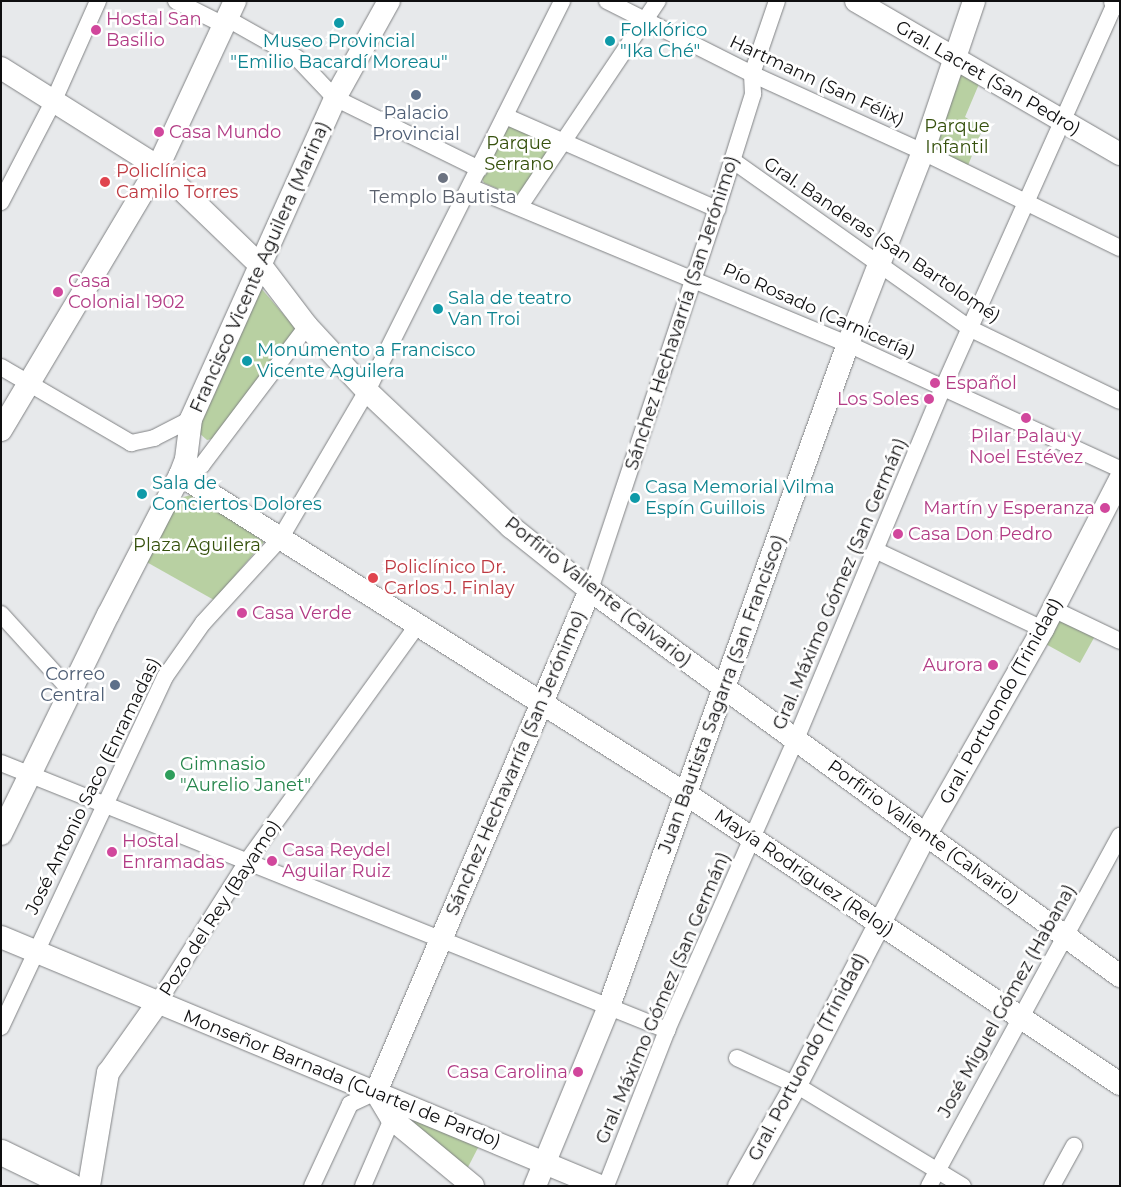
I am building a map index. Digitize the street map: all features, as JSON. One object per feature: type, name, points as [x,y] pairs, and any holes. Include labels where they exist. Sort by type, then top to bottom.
[{"type":"main road","points":[[1,1152],[71,1186]]},
{"type":"street","points":[[1,202],[54,100],[98,1]]},
{"type":"street","points":[[176,1],[229,15],[297,58],[336,98],[479,169]]},
{"type":"street","name":"Francisco Vicente Aguilera (Marina)","points":[[1,834],[70,690],[180,475],[186,459],[191,419],[262,267],[336,98],[389,1]]},
{"type":"street","name":"José Antonio Saco (Enramadas)","points":[[1,1027],[165,677],[203,623],[280,539],[367,391],[562,1]]},
{"type":"street","name":"Hartmann (San Félix)","points":[[608,1],[646,22],[752,74],[923,152],[1120,248]]},
{"type":"street","points":[[520,206],[646,22],[658,1]]},
{"type":"street","name":"Sánchez Hechavarría (San Jerónimo)","points":[[376,1092],[439,940],[590,590],[717,210],[752,94],[752,74],[777,1]]},
{"type":"street","name":"Gral. Lacret (San Pedro)","points":[[856,1],[1120,154]]},
{"type":"street","name":"Juan Bautista Sagarra (San Francisco)","points":[[535,1186],[608,1009],[848,344],[923,152],[974,1]]},
{"type":"street","name":"Gral. Máximo Gómez (San Germán)","points":[[606,1186],[667,1030],[877,551],[943,388],[1117,2]]},
{"type":"street","points":[[1,430],[158,167],[229,15]]},
{"type":"street","name":"Porfirio Valiente (Calvario)","points":[[1,68],[158,167],[262,267],[307,326],[367,391],[511,527],[590,590],[1120,976]]},
{"type":"street","points":[[505,116],[717,210]]},
{"type":"street","name":"Gral. Banderas (San Bartolomé)","points":[[732,160],[879,266],[971,329],[1120,401]]},
{"type":"street","name":"Pío Rosado (Carnicería)","points":[[470,187],[694,278],[848,344],[1120,469]]},
{"type":"street","points":[[180,475],[202,465],[307,326]]},
{"type":"street","points":[[1,367],[131,443],[154,438],[191,419]]},
{"type":"street","name":"Mayía Rodríguez (Reloj)","points":[[180,475],[753,837],[879,924],[1120,1084]]},
{"type":"street","name":"Gral. Portuondo (Trinidad)","points":[[739,1186],[796,1085],[926,834],[1048,619],[1120,479]]},
{"type":"street","points":[[877,551],[1048,619],[1120,641]]},
{"type":"street","points":[[1,614],[70,690]]},
{"type":"street","name":"Pozo del Rey (Bayamo)","points":[[89,1186],[108,1073],[157,1004],[248,860],[417,626]]},
{"type":"street","points":[[1,763],[248,860],[608,1009],[667,1030]]},
{"type":"street","name":"José Miguel Gómez (Habana)","points":[[929,1186],[1120,836]]},
{"type":"street","name":"Monseñor Barnada (Cuartel de Pardo)","points":[[1,938],[157,1004],[418,1109],[600,1186]]},
{"type":"street","points":[[737,1058],[796,1085],[964,1186]]},
{"type":"street","points":[[312,1186],[350,1104],[376,1092],[392,1119],[473,1186]]},
{"type":"street","points":[[363,1186],[392,1119],[418,1109]]},
{"type":"street","points":[[1052,1186],[1074,1146]]},
{"type":"green space","name":"Parque Infantil","points":[[958,72],[979,84],[965,117],[983,128],[967,168],[929,149]]},
{"type":"green space","name":"Parque Serrano","points":[[511,126],[552,145],[517,197],[484,183],[482,179],[507,128]]},
{"type":"green space","points":[[260,287],[297,330],[217,438],[207,440],[199,433],[199,420]]},
{"type":"green space","name":"Plaza Aguilera","points":[[195,494],[264,542],[214,600],[143,560],[176,499]]},
{"type":"green space","points":[[1056,615],[1095,636],[1080,663],[1042,642]]},
{"type":"green space","points":[[416,1116],[482,1140],[466,1171],[413,1122]]},
{"type":"place","name":"Museo Provincial \"Emilio Bacardí Moreau\"","points":[[339,23]]},
{"type":"place","name":"Hostal San Basilio","points":[[96,30]]},
{"type":"place","name":"Folklórico \"Ika Ché\"","points":[[610,41]]},
{"type":"place","name":"Palacio Provincial","points":[[416,95]]},
{"type":"place","name":"Casa Mundo","points":[[159,132]]},
{"type":"place","name":"Templo Bautista","points":[[443,178]]},
{"type":"place","name":"Policlínica Camilo Torres","points":[[105,182]]},
{"type":"place","name":"Casa Colonial 1902","points":[[58,292]]},
{"type":"place","name":"Sala de teatro Van Troi","points":[[438,309]]},
{"type":"place","name":"Monumento a Francisco Vicente Aguilera","points":[[247,361]]},
{"type":"place","name":"Español","points":[[935,383]]},
{"type":"place","name":"Los Soles","points":[[929,399]]},
{"type":"place","name":"Pilar Palau y Noel Estévez","points":[[1026,418]]},
{"type":"place","name":"Sala de Conciertos Dolores","points":[[142,494]]},
{"type":"place","name":"Casa Memorial Vilma Espín Guillois","points":[[635,498]]},
{"type":"place","name":"Martín y Esperanza","points":[[1105,508]]},
{"type":"place","name":"Casa Don Pedro","points":[[898,534]]},
{"type":"place","name":"Policlínico Dr. Carlos J. Finlay","points":[[373,578]]},
{"type":"place","name":"Casa Verde","points":[[242,613]]},
{"type":"place","name":"Aurora","points":[[993,665]]},
{"type":"place","name":"Correo Central","points":[[115,685]]},
{"type":"place","name":"Gimnasio \"Aurelio Janet\"","points":[[170,775]]},
{"type":"place","name":"Hostal Enramadas","points":[[112,852]]},
{"type":"place","name":"Casa Reydel Aguilar Ruiz","points":[[272,861]]},
{"type":"place","name":"Casa Carolina","points":[[578,1072]]}]
